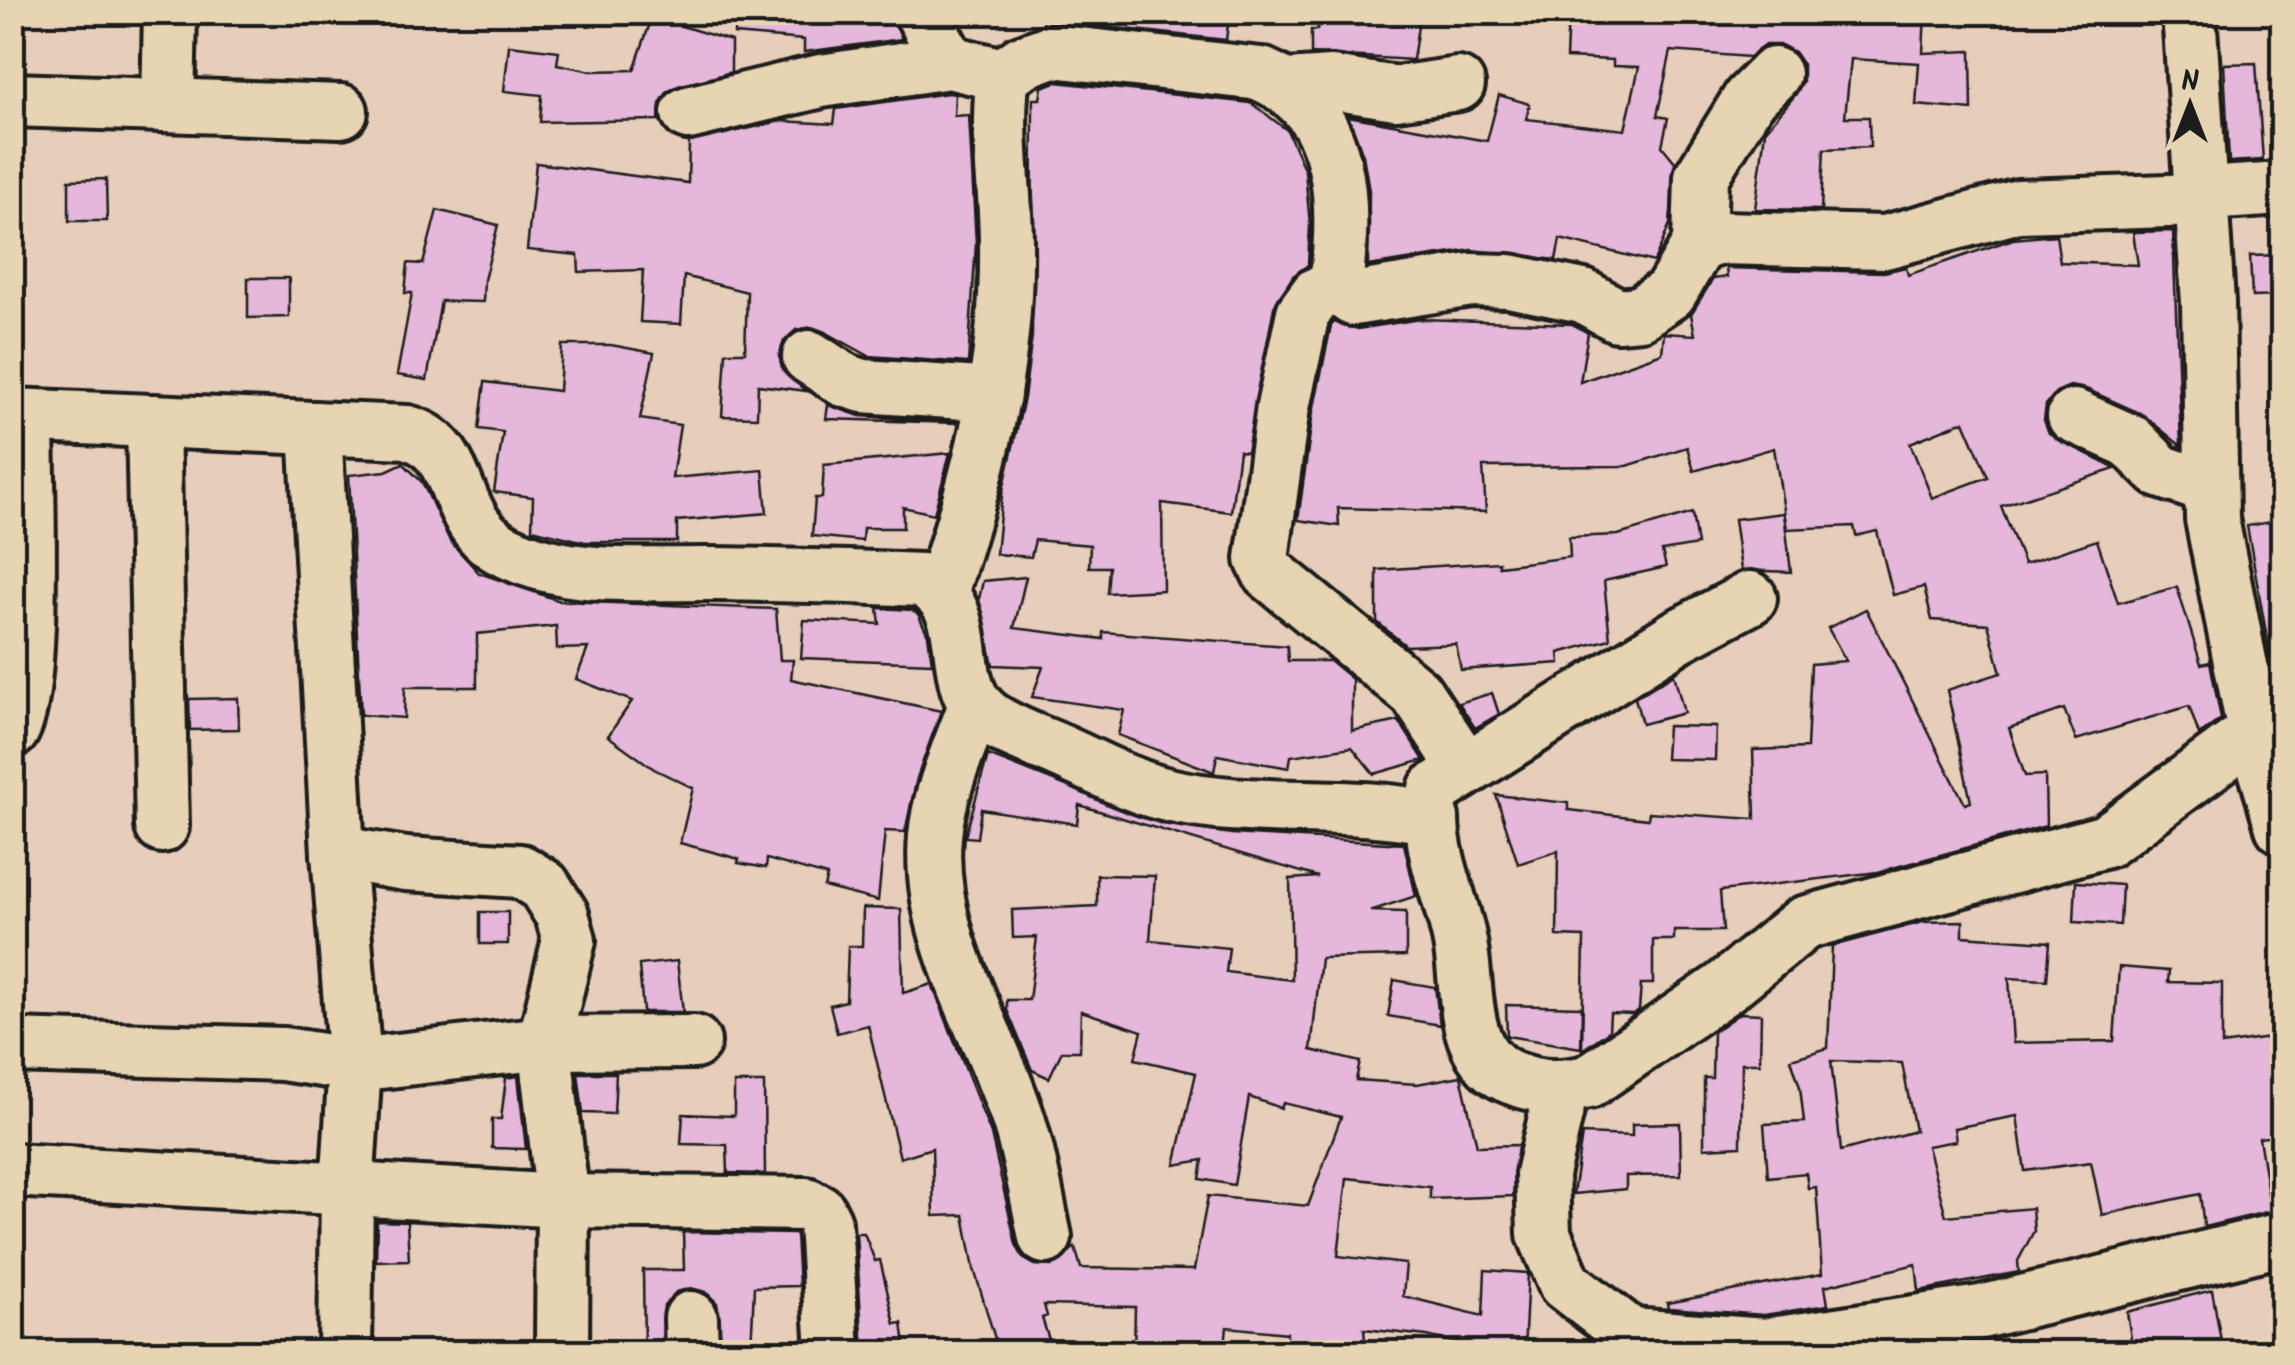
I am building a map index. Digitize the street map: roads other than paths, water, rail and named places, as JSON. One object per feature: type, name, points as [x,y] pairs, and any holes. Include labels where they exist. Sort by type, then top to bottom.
[{"type":"street","points":[[168,106],[170,12]]},
{"type":"street","points":[[921,12],[950,62]]},
{"type":"street","points":[[2189,12],[2198,200],[2208,302],[2212,519],[2268,726],[2282,827]]},
{"type":"street","points":[[1002,76],[1022,62],[1052,52],[1261,74],[1288,86],[1303,100],[1341,180],[1344,210],[1336,286]]},
{"type":"street","points":[[688,113],[821,81],[950,62],[1002,76]]},
{"type":"street","points":[[1336,286],[1353,299],[1471,280],[1509,280],[1582,296],[1617,315],[1640,313],[1670,292],[1699,244],[1701,177],[1750,100],[1774,74]]},
{"type":"street","points":[[1002,76],[998,122],[1006,245],[994,394],[981,470],[942,590],[960,633],[966,688],[975,705],[1014,730],[1166,795],[1227,804],[1400,811],[1432,818],[1432,842],[1448,885],[1470,1018],[1484,1062],[1530,1084],[1562,1088],[1588,1082],[1724,988],[1804,923],[2106,842],[2268,726]]},
{"type":"street","points":[[1288,86],[1331,83],[1396,93],[1458,84]]},
{"type":"street","points":[[12,100],[341,112]]},
{"type":"street","points":[[1699,244],[1721,238],[1886,242],[2019,206],[2198,200],[2220,193],[2282,189]]},
{"type":"street","points":[[1336,286],[1317,294],[1303,313],[1282,407],[1262,560],[1269,573],[1416,693],[1466,770]]},
{"type":"street","points":[[809,357],[844,380],[863,386],[994,394]]},
{"type":"street","points":[[12,732],[22,713],[26,657],[20,416],[407,432],[428,437],[440,449],[464,507],[478,529],[502,549],[577,573],[909,579],[942,590]]},
{"type":"street","points":[[2074,416],[2130,441],[2160,471],[2210,488]]},
{"type":"street","points":[[153,421],[162,826]]},
{"type":"street","points":[[334,430],[338,853],[355,1065],[346,1189],[345,1352]]},
{"type":"street","points":[[1400,811],[1678,636],[1750,598]]},
{"type":"street","points":[[975,705],[941,803],[935,838],[937,890],[950,952],[1020,1125],[1045,1237]]},
{"type":"street","points":[[338,853],[406,864],[520,872],[544,886],[562,914],[569,940],[544,1043],[562,1201],[562,1352]]},
{"type":"street","points":[[12,1046],[283,1054],[355,1065],[544,1043],[694,1042]]},
{"type":"street","points":[[1562,1088],[1542,1174],[1544,1234],[1565,1284],[1631,1334],[1764,1345],[1981,1312],[2282,1239]]},
{"type":"street","points":[[12,1170],[562,1201],[806,1204],[819,1211],[825,1223],[833,1352]]}]
